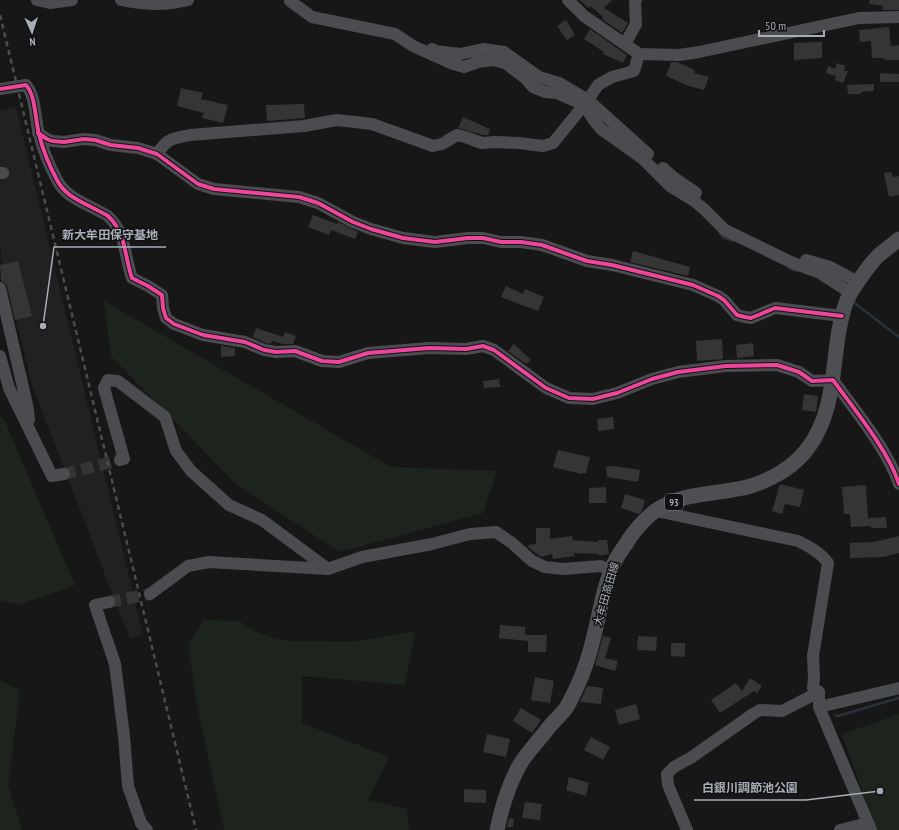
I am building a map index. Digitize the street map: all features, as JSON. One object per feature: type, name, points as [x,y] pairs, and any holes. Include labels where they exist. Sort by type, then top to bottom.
[{"type":"main road","name":"大牟田高田線","points":[[497,830],[500,816],[512,781],[519,768],[552,723],[567,707],[583,673],[611,571],[617,557],[643,522],[656,511],[677,500],[692,496],[751,486],[770,479],[800,459],[820,430],[828,406],[833,380],[837,343],[842,316],[847,300],[876,258],[899,240]]},
{"type":"street","points":[[37,0],[50,3],[72,0]]},
{"type":"street","points":[[121,0],[146,5],[178,3],[188,0]]},
{"type":"street","points":[[292,0],[318,11],[397,29],[435,51],[460,54],[483,49],[504,52],[539,77],[559,83],[586,103],[593,119],[602,129],[642,158],[670,186],[693,200],[725,230],[793,263],[855,288]]},
{"type":"street","points":[[568,0],[584,16],[639,54],[679,55],[859,18],[899,17]]},
{"type":"street","points":[[625,44],[636,24],[636,0]]},
{"type":"street","points":[[157,154],[165,142],[173,138],[190,134],[304,126],[337,120],[372,124],[433,146],[442,144],[457,135],[465,136],[482,143],[519,143],[542,146],[553,143],[586,103],[598,85],[612,77],[634,71],[639,54]]},
{"type":"street","points":[[0,88],[26,85],[31,90],[38,133],[45,157],[58,182],[66,192],[108,216],[118,228],[124,243],[132,278],[162,295],[163,308],[166,318],[174,324],[204,335],[246,342],[270,351],[296,351],[322,361],[339,362],[368,353],[429,348],[466,349],[483,346],[494,350],[546,388],[569,398],[593,399],[617,393],[678,372],[726,366],[777,365],[799,372],[812,381],[833,380],[879,444],[899,484]]},
{"type":"street","points":[[38,133],[52,141],[64,142],[84,139],[95,140],[112,145],[138,148],[157,154],[198,184],[214,189],[299,196],[318,203],[354,222],[371,229],[403,238],[435,242],[468,238],[483,238],[501,242],[522,242],[542,245],[587,261],[612,265],[693,285],[718,296],[724,300],[737,315],[745,318],[752,318],[775,308],[842,316]]},
{"type":"street","points":[[0,288],[28,409],[30,428]]},
{"type":"street","points":[[0,356],[9,388],[30,428],[52,476],[64,474]]},
{"type":"street","points":[[120,460],[124,459],[104,388],[108,380],[118,381],[164,416],[176,451],[191,471],[229,505],[262,520],[328,568]]},
{"type":"street","points":[[656,511],[798,541],[824,556],[828,563],[813,656],[814,688],[819,692]]},
{"type":"street","points":[[150,594],[188,566],[209,562],[328,568],[362,557],[432,544],[470,534],[496,532],[532,561],[545,567],[563,569],[602,566],[611,571]]},
{"type":"street","points":[[109,602],[95,605],[115,664],[124,736],[128,786],[141,823],[147,830]]},
{"type":"street","points":[[819,707],[899,688]]},
{"type":"street","points":[[819,692],[819,707],[869,826],[840,830]]},
{"type":"street","points":[[687,830],[668,785],[667,774],[674,767],[692,757],[760,710],[782,711],[819,692]]},
{"type":"shaded area","points":[[16,107],[143,635],[130,639],[33,388],[2,263],[0,241],[0,111]]},
{"type":"shaded area","points":[[104,301],[391,467],[497,471],[483,513],[340,552],[236,484],[111,356]]},
{"type":"shaded area","points":[[0,417],[4,419],[75,585],[19,605],[0,600]]},
{"type":"shaded area","points":[[204,620],[239,621],[258,633],[286,641],[350,642],[415,631],[405,685],[302,676],[302,723],[389,757],[368,800],[407,809],[409,830],[224,830],[197,705],[188,644]]},
{"type":"shaded area","points":[[0,680],[20,690],[8,785],[22,830],[0,830]]},
{"type":"shaded area","points":[[899,714],[899,830],[876,830],[842,734]]},
{"type":"building","points":[[579,0],[612,0],[604,8],[628,23],[622,33],[602,19],[603,17],[591,6],[589,8]]},
{"type":"building","points":[[870,0],[899,0],[899,10],[883,10],[883,6],[869,4]]},
{"type":"building","points":[[566,20],[575,35],[567,40],[557,26]]},
{"type":"building","points":[[889,27],[891,46],[899,45],[899,60],[872,58],[871,41],[860,42],[859,30]]},
{"type":"building","points":[[590,29],[627,55],[623,63],[603,54],[604,52],[584,39]]},
{"type":"building","points":[[822,42],[822,58],[794,60],[794,43]]},
{"type":"building","points":[[671,62],[677,62],[695,70],[694,73],[709,77],[704,90],[689,86],[666,76]]},
{"type":"building","points":[[837,63],[845,66],[844,71],[848,71],[843,83],[835,80],[836,76],[826,73],[828,66],[835,69]]},
{"type":"building","points":[[880,73],[899,74],[899,82],[880,82]]},
{"type":"building","points":[[874,84],[874,91],[861,92],[861,94],[848,94],[847,85]]},
{"type":"building","points":[[181,88],[203,93],[201,99],[228,105],[223,123],[202,118],[204,113],[177,106]]},
{"type":"building","points":[[304,104],[305,118],[267,121],[266,105]]},
{"type":"building","points":[[463,117],[490,129],[488,135],[458,128]]},
{"type":"building","points":[[891,172],[893,177],[899,176],[899,195],[889,197],[884,173]]},
{"type":"building","points":[[313,215],[337,224],[338,222],[358,232],[355,239],[331,230],[329,235],[308,227]]},
{"type":"building","points":[[633,251],[690,267],[688,276],[630,262]]},
{"type":"building","points":[[18,261],[32,316],[15,320],[7,286],[1,281],[0,265]]},
{"type":"building","points":[[506,286],[523,294],[525,289],[544,297],[538,311],[501,297]]},
{"type":"building","points":[[256,328],[283,337],[285,332],[296,336],[293,344],[282,344],[272,341],[271,344],[266,343],[253,337]]},
{"type":"building","points":[[722,339],[723,359],[697,361],[696,341]]},
{"type":"building","points":[[753,343],[754,356],[737,358],[736,345]]},
{"type":"building","points":[[514,344],[531,360],[526,364],[508,351]]},
{"type":"building","points":[[221,346],[235,348],[235,356],[221,357]]},
{"type":"building","points":[[499,379],[500,387],[484,388],[483,381]]},
{"type":"building","points":[[804,394],[818,396],[816,412],[802,410]]},
{"type":"building","points":[[613,417],[614,429],[598,431],[597,419]]},
{"type":"building","points":[[558,450],[590,457],[586,473],[582,474],[553,467]]},
{"type":"building","points":[[614,466],[640,470],[638,482],[607,477],[606,467]]},
{"type":"building","points":[[780,484],[804,490],[800,507],[785,504],[782,514],[772,511]]},
{"type":"building","points":[[866,485],[868,518],[886,517],[887,528],[871,528],[871,526],[851,527],[850,514],[844,514],[842,487]]},
{"type":"building","points":[[606,487],[606,503],[589,503],[589,488]]},
{"type":"building","points":[[625,494],[645,500],[642,511],[639,514],[621,508]]},
{"type":"building","points":[[536,528],[550,528],[550,539],[572,536],[573,540],[598,542],[598,540],[607,540],[609,554],[599,556],[599,554],[574,553],[575,556],[553,559],[552,554],[541,557],[529,548],[528,545],[536,544]]},
{"type":"building","points":[[899,536],[899,553],[883,557],[850,558],[850,543],[874,542]]},
{"type":"building","points":[[500,625],[525,627],[525,635],[547,635],[546,652],[528,652],[528,641],[499,638]]},
{"type":"building","points":[[603,636],[611,638],[605,658],[618,661],[615,671],[595,665]]},
{"type":"building","points":[[638,636],[657,637],[656,651],[637,650]]},
{"type":"building","points":[[671,643],[685,643],[685,657],[671,656]]},
{"type":"building","points":[[535,677],[554,681],[550,703],[531,700]]},
{"type":"building","points":[[750,678],[762,686],[757,693],[754,691],[720,713],[711,700],[736,683],[742,691]]},
{"type":"building","points":[[587,686],[603,688],[601,704],[580,702]]},
{"type":"building","points":[[636,704],[640,719],[619,725],[615,710]]},
{"type":"building","points":[[521,708],[541,720],[532,733],[513,721]]},
{"type":"building","points":[[487,734],[510,739],[506,757],[483,752]]},
{"type":"building","points":[[591,737],[610,747],[603,760],[584,750]]},
{"type":"building","points":[[569,777],[589,783],[586,796],[566,790]]},
{"type":"building","points":[[464,789],[486,790],[486,803],[464,802]]},
{"type":"building","points":[[525,802],[542,804],[540,820],[522,818]]},
{"type":"building","points":[[509,818],[514,819],[513,827],[507,827]]},
{"type":"waterway","points":[[719,232],[723,237],[733,241]]},
{"type":"waterway","points":[[788,267],[798,271]]},
{"type":"waterway","points":[[852,301],[899,337]]},
{"type":"waterway","points":[[836,715],[838,716],[899,698]]},
{"type":"tunnel","points":[[64,474],[120,460]]},
{"type":"tunnel","points":[[109,602],[150,594]]},
{"type":"railway","points":[[0,15],[196,830]]},
{"type":"cycle path","points":[[0,89],[26,85],[32,95],[44,152],[60,186],[80,201],[107,215],[114,223],[122,238],[132,278],[162,295],[163,308],[166,318],[174,324],[203,335],[245,342],[264,350],[276,352],[295,351],[322,361],[339,362],[368,353],[429,348],[466,349],[483,346],[494,350],[546,388],[569,398],[593,399],[617,393],[652,379],[678,372],[726,366],[777,365],[799,372],[812,381],[833,380],[879,444],[887,457],[899,484]]},
{"type":"cycle path","points":[[38,133],[52,141],[64,142],[84,139],[95,140],[111,145],[138,148],[157,154],[198,184],[214,189],[299,197],[318,203],[353,222],[403,238],[435,242],[468,238],[483,238],[501,242],[521,242],[542,245],[587,261],[612,265],[693,285],[718,296],[724,300],[737,315],[745,317],[751,318],[775,308],[842,316]]},
{"type":"place","name":"新大牟田保守基地","points":[[43,326]]},
{"type":"place","name":"白銀川調節池公園","points":[[880,791]]}]
